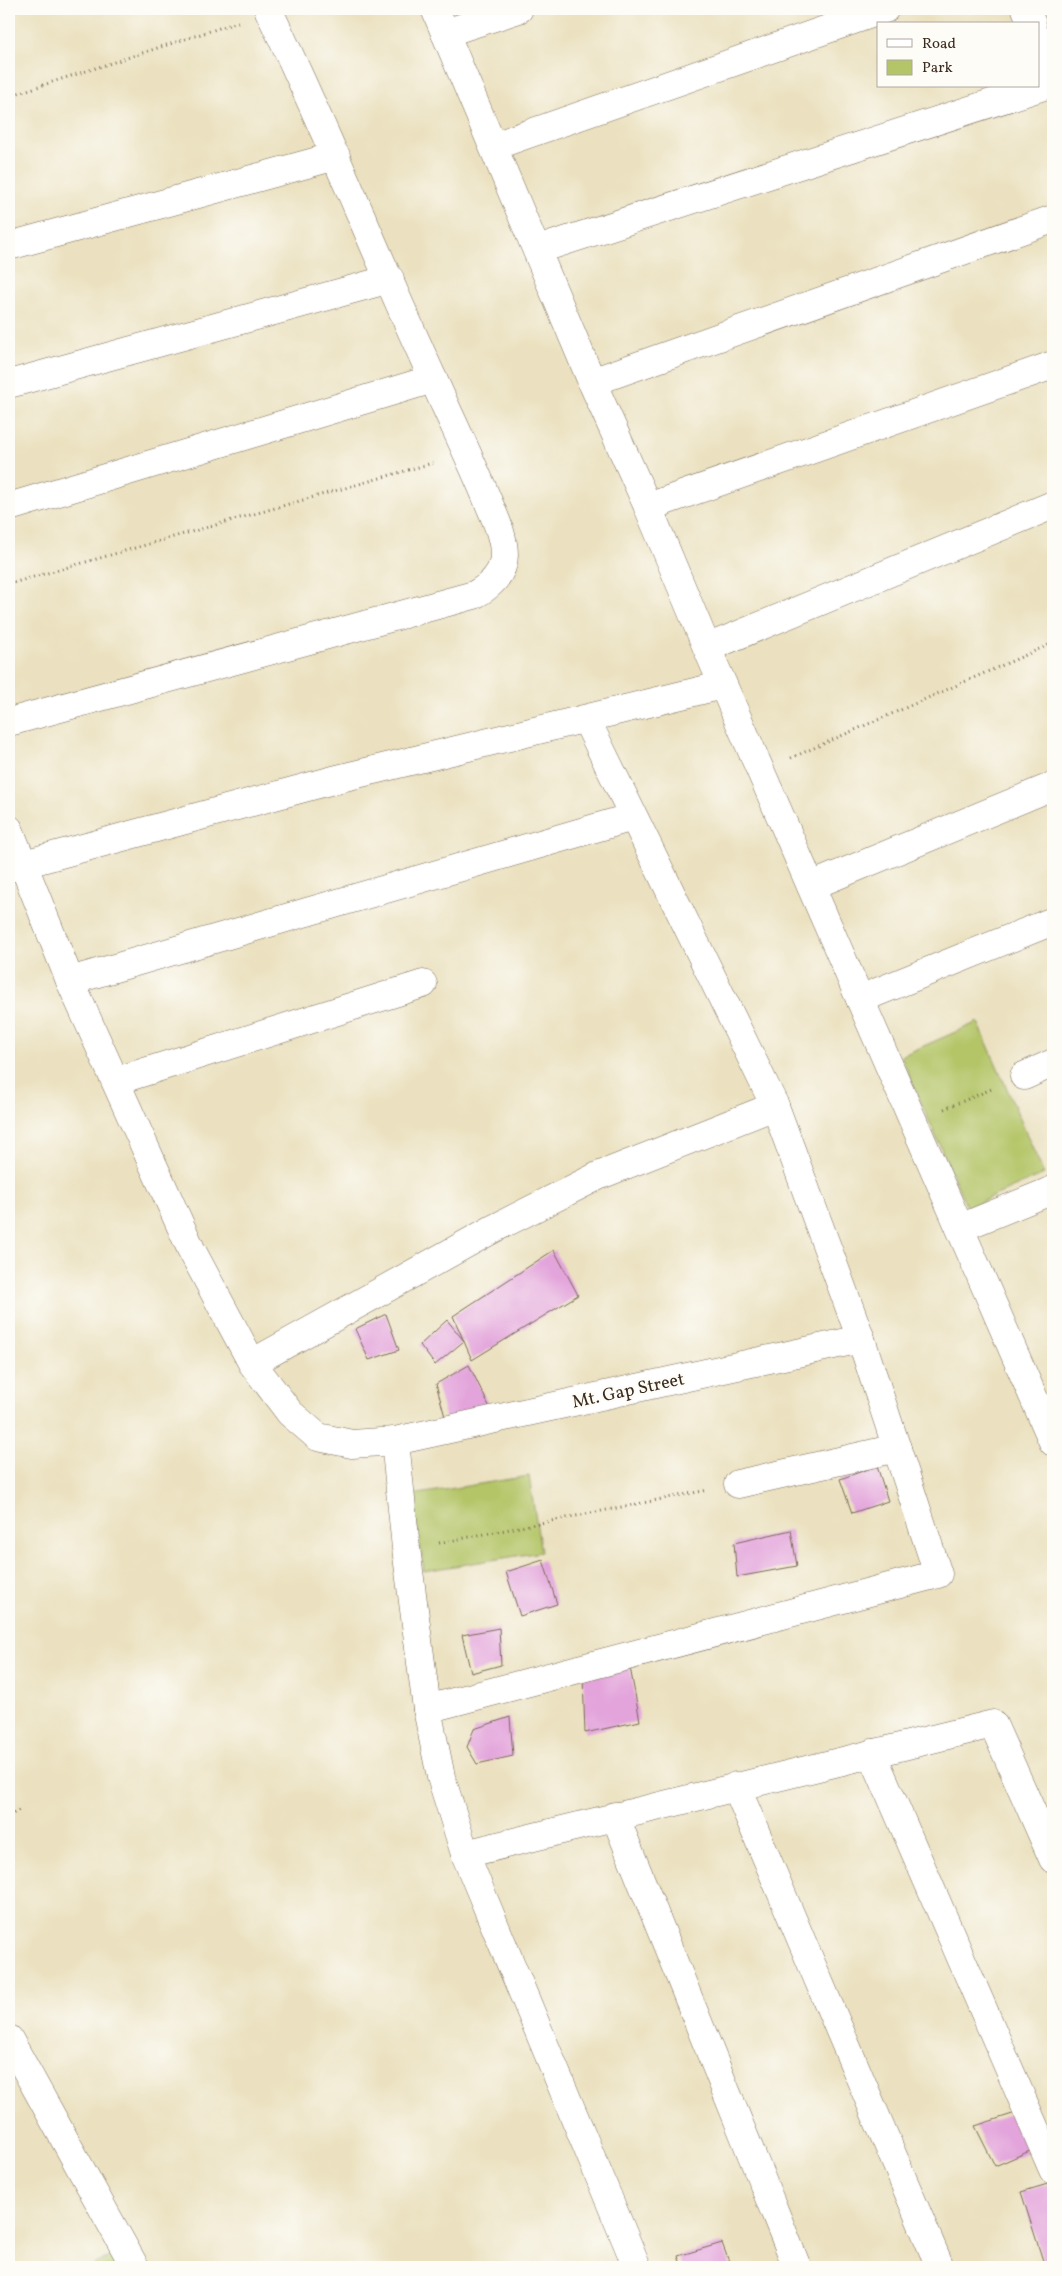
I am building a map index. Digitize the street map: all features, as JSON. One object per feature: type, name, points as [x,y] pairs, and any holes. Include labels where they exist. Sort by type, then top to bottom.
[{"type":"street","points":[[435,9],[592,382],[960,1228],[1046,1405],[1053,1442]]},
{"type":"street","points":[[445,34],[519,9]]},
{"type":"street","points":[[494,146],[885,9]]},
{"type":"street","points":[[1026,9],[1031,22]]},
{"type":"street","points":[[9,722],[474,595],[487,588],[500,573],[504,556],[501,533],[468,453],[433,380],[336,156],[268,10]]},
{"type":"street","points":[[1040,44],[1053,77]]},
{"type":"street","points":[[1040,87],[1053,83]]},
{"type":"street","points":[[537,250],[1038,88]]},
{"type":"street","points":[[9,246],[336,156]]},
{"type":"street","points":[[592,382],[1053,219]]},
{"type":"street","points":[[9,384],[390,279]]},
{"type":"street","points":[[648,507],[1053,365]]},
{"type":"street","points":[[9,507],[433,380]]},
{"type":"street","points":[[707,648],[1053,505]]},
{"type":"street","points":[[16,866],[337,780],[723,684]]},
{"type":"street","points":[[427,1709],[938,1574],[862,1339],[775,1106],[586,719]]},
{"type":"street","points":[[811,886],[1053,786]]},
{"type":"street","points":[[70,981],[633,817]]},
{"type":"street","name":"Mt. Gap Street","points":[[9,829],[16,866],[116,1081],[191,1249],[252,1363],[290,1413],[318,1437],[352,1444],[395,1441],[862,1339]]},
{"type":"street","points":[[860,999],[1053,921]]},
{"type":"street","points":[[116,1081],[423,984]]},
{"type":"street","points":[[1024,1076],[1053,1063]]},
{"type":"street","points":[[252,1363],[493,1229],[598,1176],[775,1106]]},
{"type":"street","points":[[960,1228],[1053,1190]]},
{"type":"street","points":[[395,1441],[406,1548],[427,1709],[441,1777],[465,1854],[637,2267]]},
{"type":"street","points":[[738,1484],[897,1448]]},
{"type":"street","points":[[465,1854],[993,1724],[1053,1858]]},
{"type":"street","points":[[872,1753],[1053,2170]]},
{"type":"street","points":[[736,1786],[940,2267]]},
{"type":"street","points":[[615,1816],[797,2267]]},
{"type":"street","points":[[9,2039],[135,2267]]},
{"type":"path","points":[[9,96],[268,10]]},
{"type":"path","points":[[9,584],[468,453]]},
{"type":"path","points":[[761,772],[1053,643]]},
{"type":"path","points":[[936,1112],[996,1087]]},
{"type":"path","points":[[430,1544],[738,1484]]},
{"type":"path","points":[[9,1816],[19,1810]]},
{"type":"green space","points":[[978,1022],[1044,1174],[967,1208],[901,1056]]},
{"type":"green space","points":[[529,1476],[541,1552],[424,1571],[412,1495]]},
{"type":"green space","points":[[115,2254],[121,2267],[89,2267]]},
{"type":"building","points":[[554,1250],[578,1295],[472,1360],[453,1316]]},
{"type":"building","points":[[386,1314],[399,1350],[369,1360],[355,1329]]},
{"type":"building","points":[[447,1320],[464,1341],[435,1365],[420,1345]]},
{"type":"building","points":[[469,1365],[490,1408],[447,1424],[436,1384]]},
{"type":"building","points":[[877,1466],[888,1501],[852,1513],[840,1479]]},
{"type":"building","points":[[791,1530],[797,1566],[737,1577],[734,1543]]},
{"type":"building","points":[[543,1560],[557,1604],[520,1616],[506,1572]]},
{"type":"building","points":[[499,1628],[501,1665],[471,1673],[462,1635]]},
{"type":"building","points":[[630,1667],[640,1721],[585,1733],[583,1677]]},
{"type":"building","points":[[510,1717],[513,1756],[477,1764],[467,1747],[474,1729]]},
{"type":"building","points":[[1025,2110],[1039,2147],[995,2166],[975,2126]]},
{"type":"building","points":[[1051,2183],[1053,2188],[1053,2265],[1045,2267],[1021,2192]]},
{"type":"building","points":[[722,2243],[731,2267],[682,2267],[678,2256]]}]
